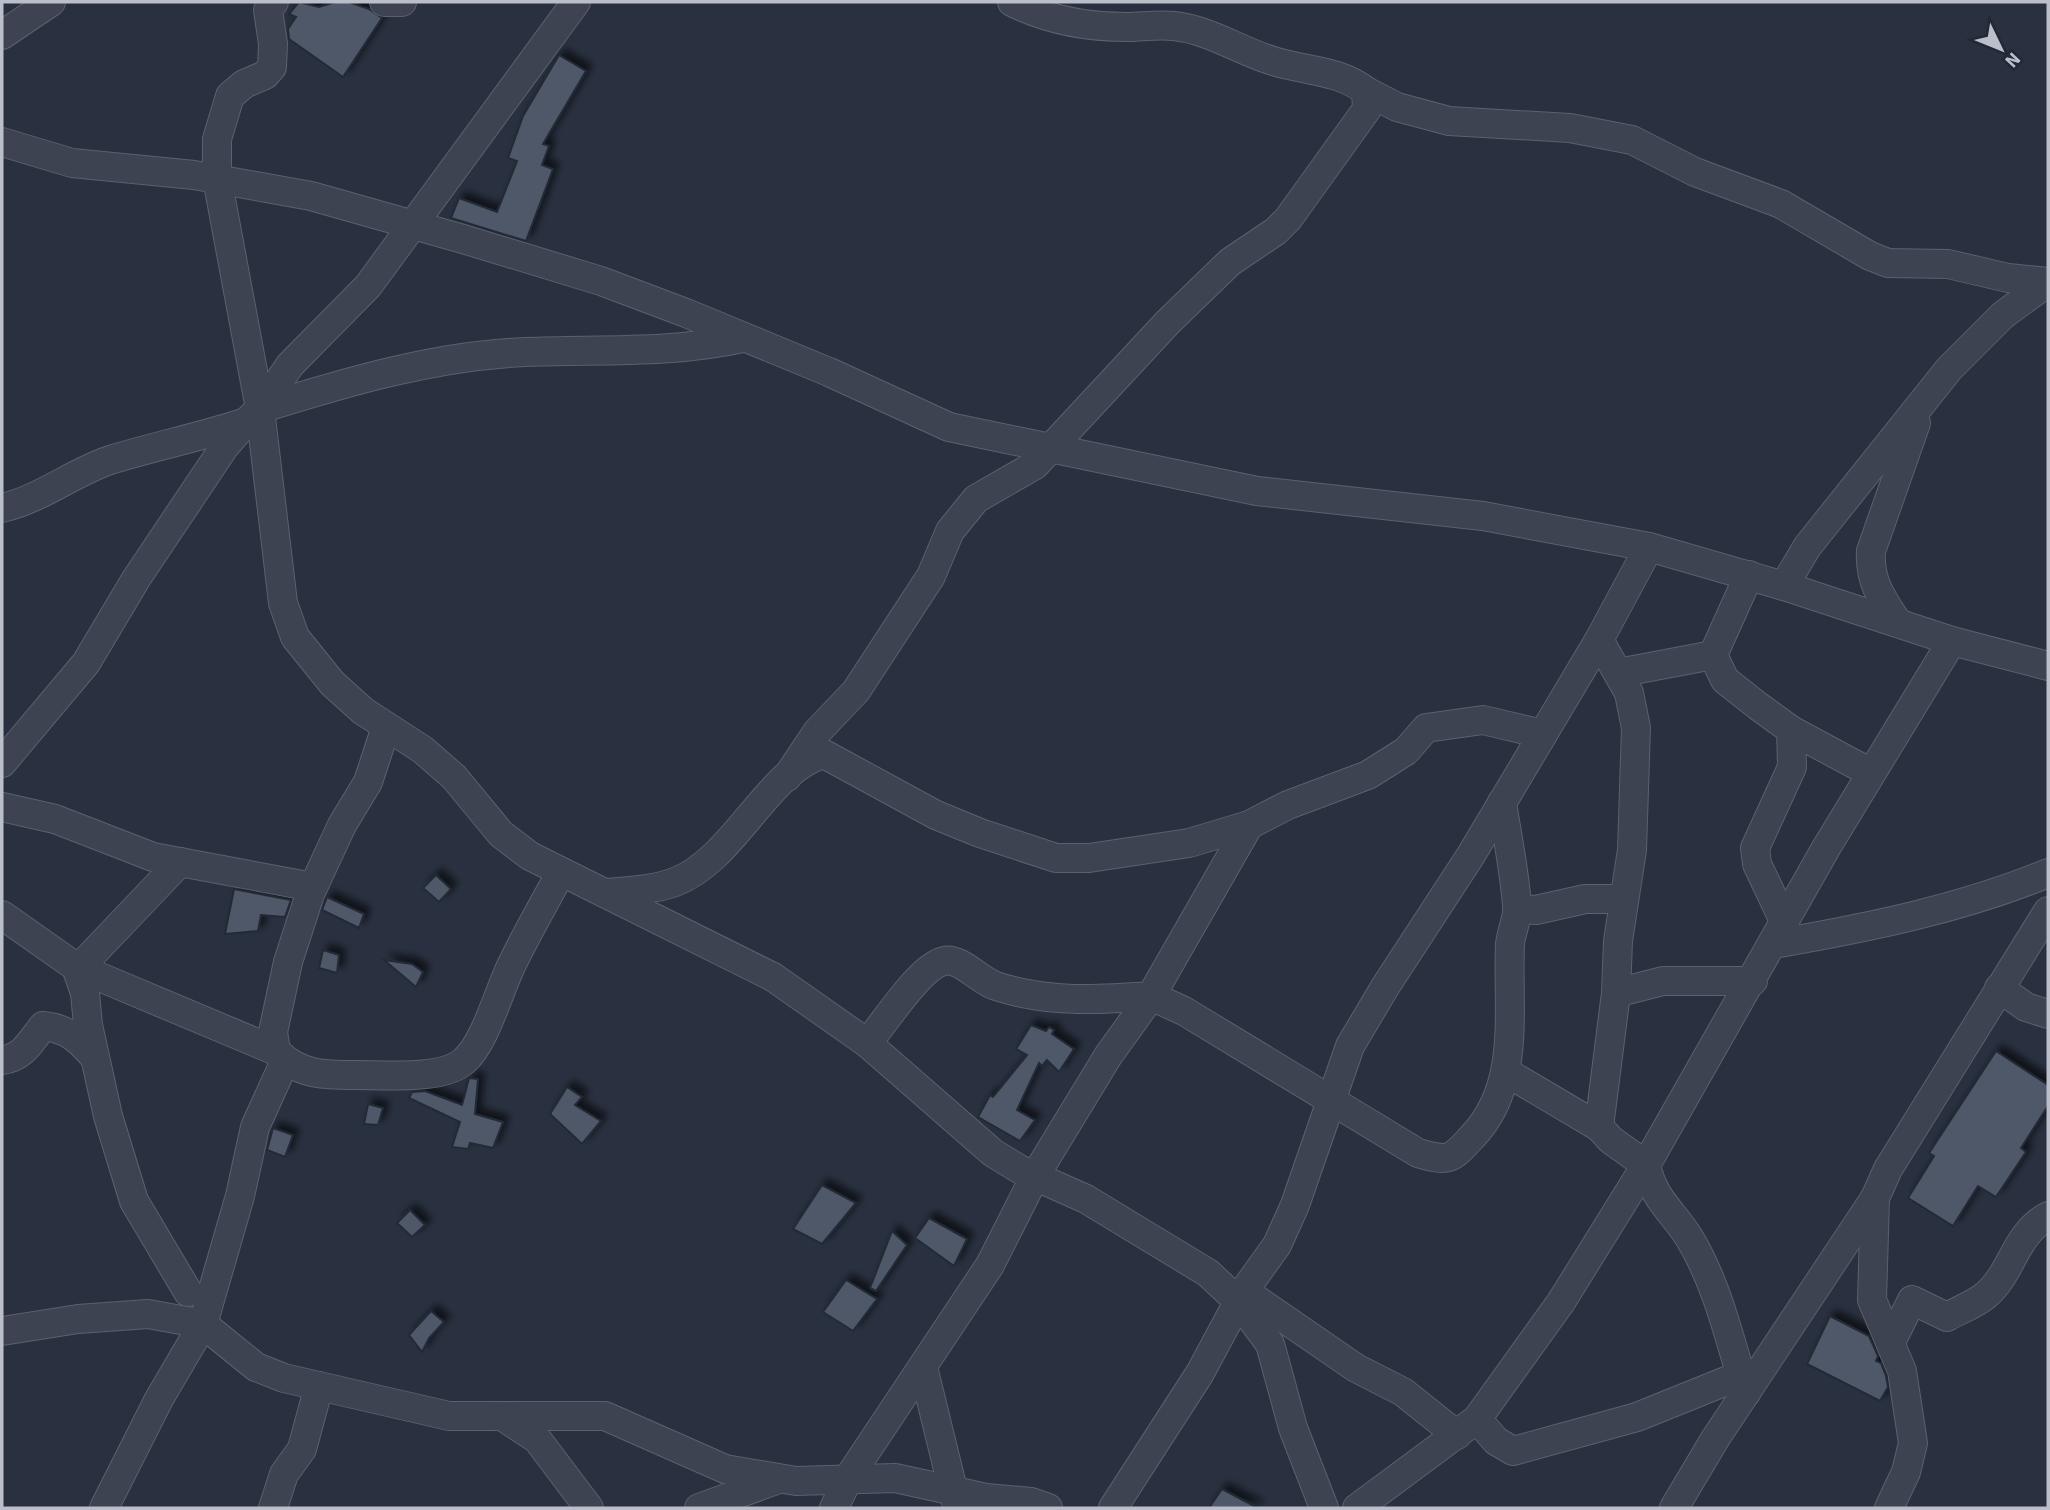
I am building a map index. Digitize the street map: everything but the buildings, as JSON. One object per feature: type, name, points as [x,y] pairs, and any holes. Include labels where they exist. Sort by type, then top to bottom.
[{"type":"street","points":[[2,35],[51,2]]},
{"type":"street","points":[[274,2],[268,10],[273,44],[272,67],[265,75],[244,84],[230,96],[217,139],[217,178],[283,603],[295,637],[332,683],[386,727],[423,750],[454,777],[501,834],[561,872],[773,978],[867,1043],[993,1153],[1086,1199],[1197,1266],[1356,1368],[1513,1451],[1743,1384]]},
{"type":"street","points":[[2,762],[86,663],[136,579],[225,446],[253,415],[290,365],[368,286],[410,224],[449,178],[576,2]]},
{"type":"street","points":[[1012,2],[1052,20],[1122,27],[1174,26],[1219,38],[1265,59],[1334,74],[1398,107],[1449,121],[1570,128],[1632,140],[1695,172],[1781,204],[1879,260],[1902,265],[1948,264],[2008,278],[2048,282]]},
{"type":"street","points":[[787,777],[817,732],[856,691],[931,576],[950,531],[976,499],[1022,475],[1052,448],[1063,432],[1230,262],[1276,231],[1288,219],[1367,109],[1366,91]]},
{"type":"street","points":[[2,142],[72,163],[217,178],[311,196],[601,281],[829,372],[950,427],[1258,491],[1483,516],[1649,547],[1749,575],[1952,641],[2048,666]]},
{"type":"street","points":[[2008,278],[2009,311]]},
{"type":"street","points":[[1784,586],[1807,547],[1949,369],[2009,311],[2048,282]]},
{"type":"street","points":[[2,508],[31,500],[68,477],[111,460],[335,386],[446,361],[523,352],[678,348],[743,338]]},
{"type":"street","points":[[1898,623],[1876,590],[1869,570],[1871,551],[1922,404]]},
{"type":"street","points":[[1113,1508],[1200,1373],[1242,1296],[1278,1245],[1295,1205],[1332,1099],[1336,1079],[1357,1034],[1502,802],[1599,640],[1649,547]]},
{"type":"street","points":[[1749,575],[1713,655],[1725,680],[1791,730],[1871,773]]},
{"type":"street","points":[[1599,640],[1629,693],[1636,728],[1632,850],[1623,899],[1616,993],[1599,1126]]},
{"type":"street","points":[[1357,1508],[1467,1427],[1593,1254],[1871,773],[1952,641]]},
{"type":"street","points":[[1618,673],[1713,655]]},
{"type":"street","points":[[606,893],[640,891],[676,882],[705,864],[787,777],[811,758],[824,754],[936,815],[1056,858],[1089,858],[1152,850],[1249,825],[1289,805],[1368,775],[1406,751],[1426,728],[1483,720],[1543,733]]},
{"type":"street","points":[[104,1508],[159,1399],[202,1324],[255,1128],[281,1056],[273,1032],[288,962],[313,887],[342,825],[368,782],[386,727]]},
{"type":"street","points":[[1779,934],[1757,864],[1755,848],[1792,767],[1791,730]]},
{"type":"street","points":[[867,1043],[924,974],[942,961],[952,961],[993,986],[1041,997],[1094,1000],[1151,996],[1184,1011],[1418,1153],[1443,1160],[1455,1155],[1483,1125],[1501,1091],[1506,1072],[1510,940],[1518,909],[1502,802]]},
{"type":"street","points":[[2,807],[55,819],[153,857],[313,887]]},
{"type":"street","points":[[834,1508],[849,1478],[990,1265],[1035,1176],[1108,1056],[1151,996],[1249,825]]},
{"type":"street","points":[[77,968],[180,862]]},
{"type":"street","points":[[2,915],[77,968],[281,1056],[306,1072],[401,1076],[441,1071],[463,1062],[482,1035],[513,962],[561,872]]},
{"type":"street","points":[[1779,934],[1880,925],[2018,886],[2048,873]]},
{"type":"street","points":[[1518,909],[1536,910],[1586,899],[1623,899]]},
{"type":"street","points":[[1674,1508],[1743,1384],[1875,1198],[1888,1169],[2048,911]]},
{"type":"street","points":[[77,968],[85,993],[95,1058],[134,1201],[188,1292]]},
{"type":"street","points":[[1616,993],[1663,981],[1753,981]]},
{"type":"street","points":[[1999,988],[2026,1007],[2048,1014]]},
{"type":"street","points":[[2,1060],[10,1059],[26,1049],[43,1026],[58,1027],[80,1039],[95,1058]]},
{"type":"street","points":[[1506,1072],[1599,1126],[1611,1140],[1646,1165],[1650,1185],[1690,1238],[1721,1308],[1743,1384]]},
{"type":"street","points":[[1875,1198],[1872,1300],[1892,1340],[1902,1371],[1913,1443],[1906,1472],[1889,1508]]},
{"type":"street","points":[[1892,1340],[1912,1300],[1947,1317],[1986,1295],[1999,1280],[2016,1247],[2048,1216]]},
{"type":"street","points":[[148,1314],[216,1279]]},
{"type":"street","points":[[1242,1296],[1270,1344],[1293,1428],[1324,1508]]},
{"type":"street","points":[[2,1331],[79,1319],[148,1314],[202,1324],[256,1367],[319,1387],[449,1416],[605,1416],[696,1459],[725,1469],[796,1482],[895,1478],[956,1499],[1031,1502],[1048,1508]]},
{"type":"street","points":[[923,1367],[956,1499]]},
{"type":"street","points":[[273,1508],[284,1474],[302,1449],[319,1387]]},
{"type":"street","points":[[505,1418],[537,1439],[589,1508]]},
{"type":"street","points":[[699,1508],[779,1479]]}]
